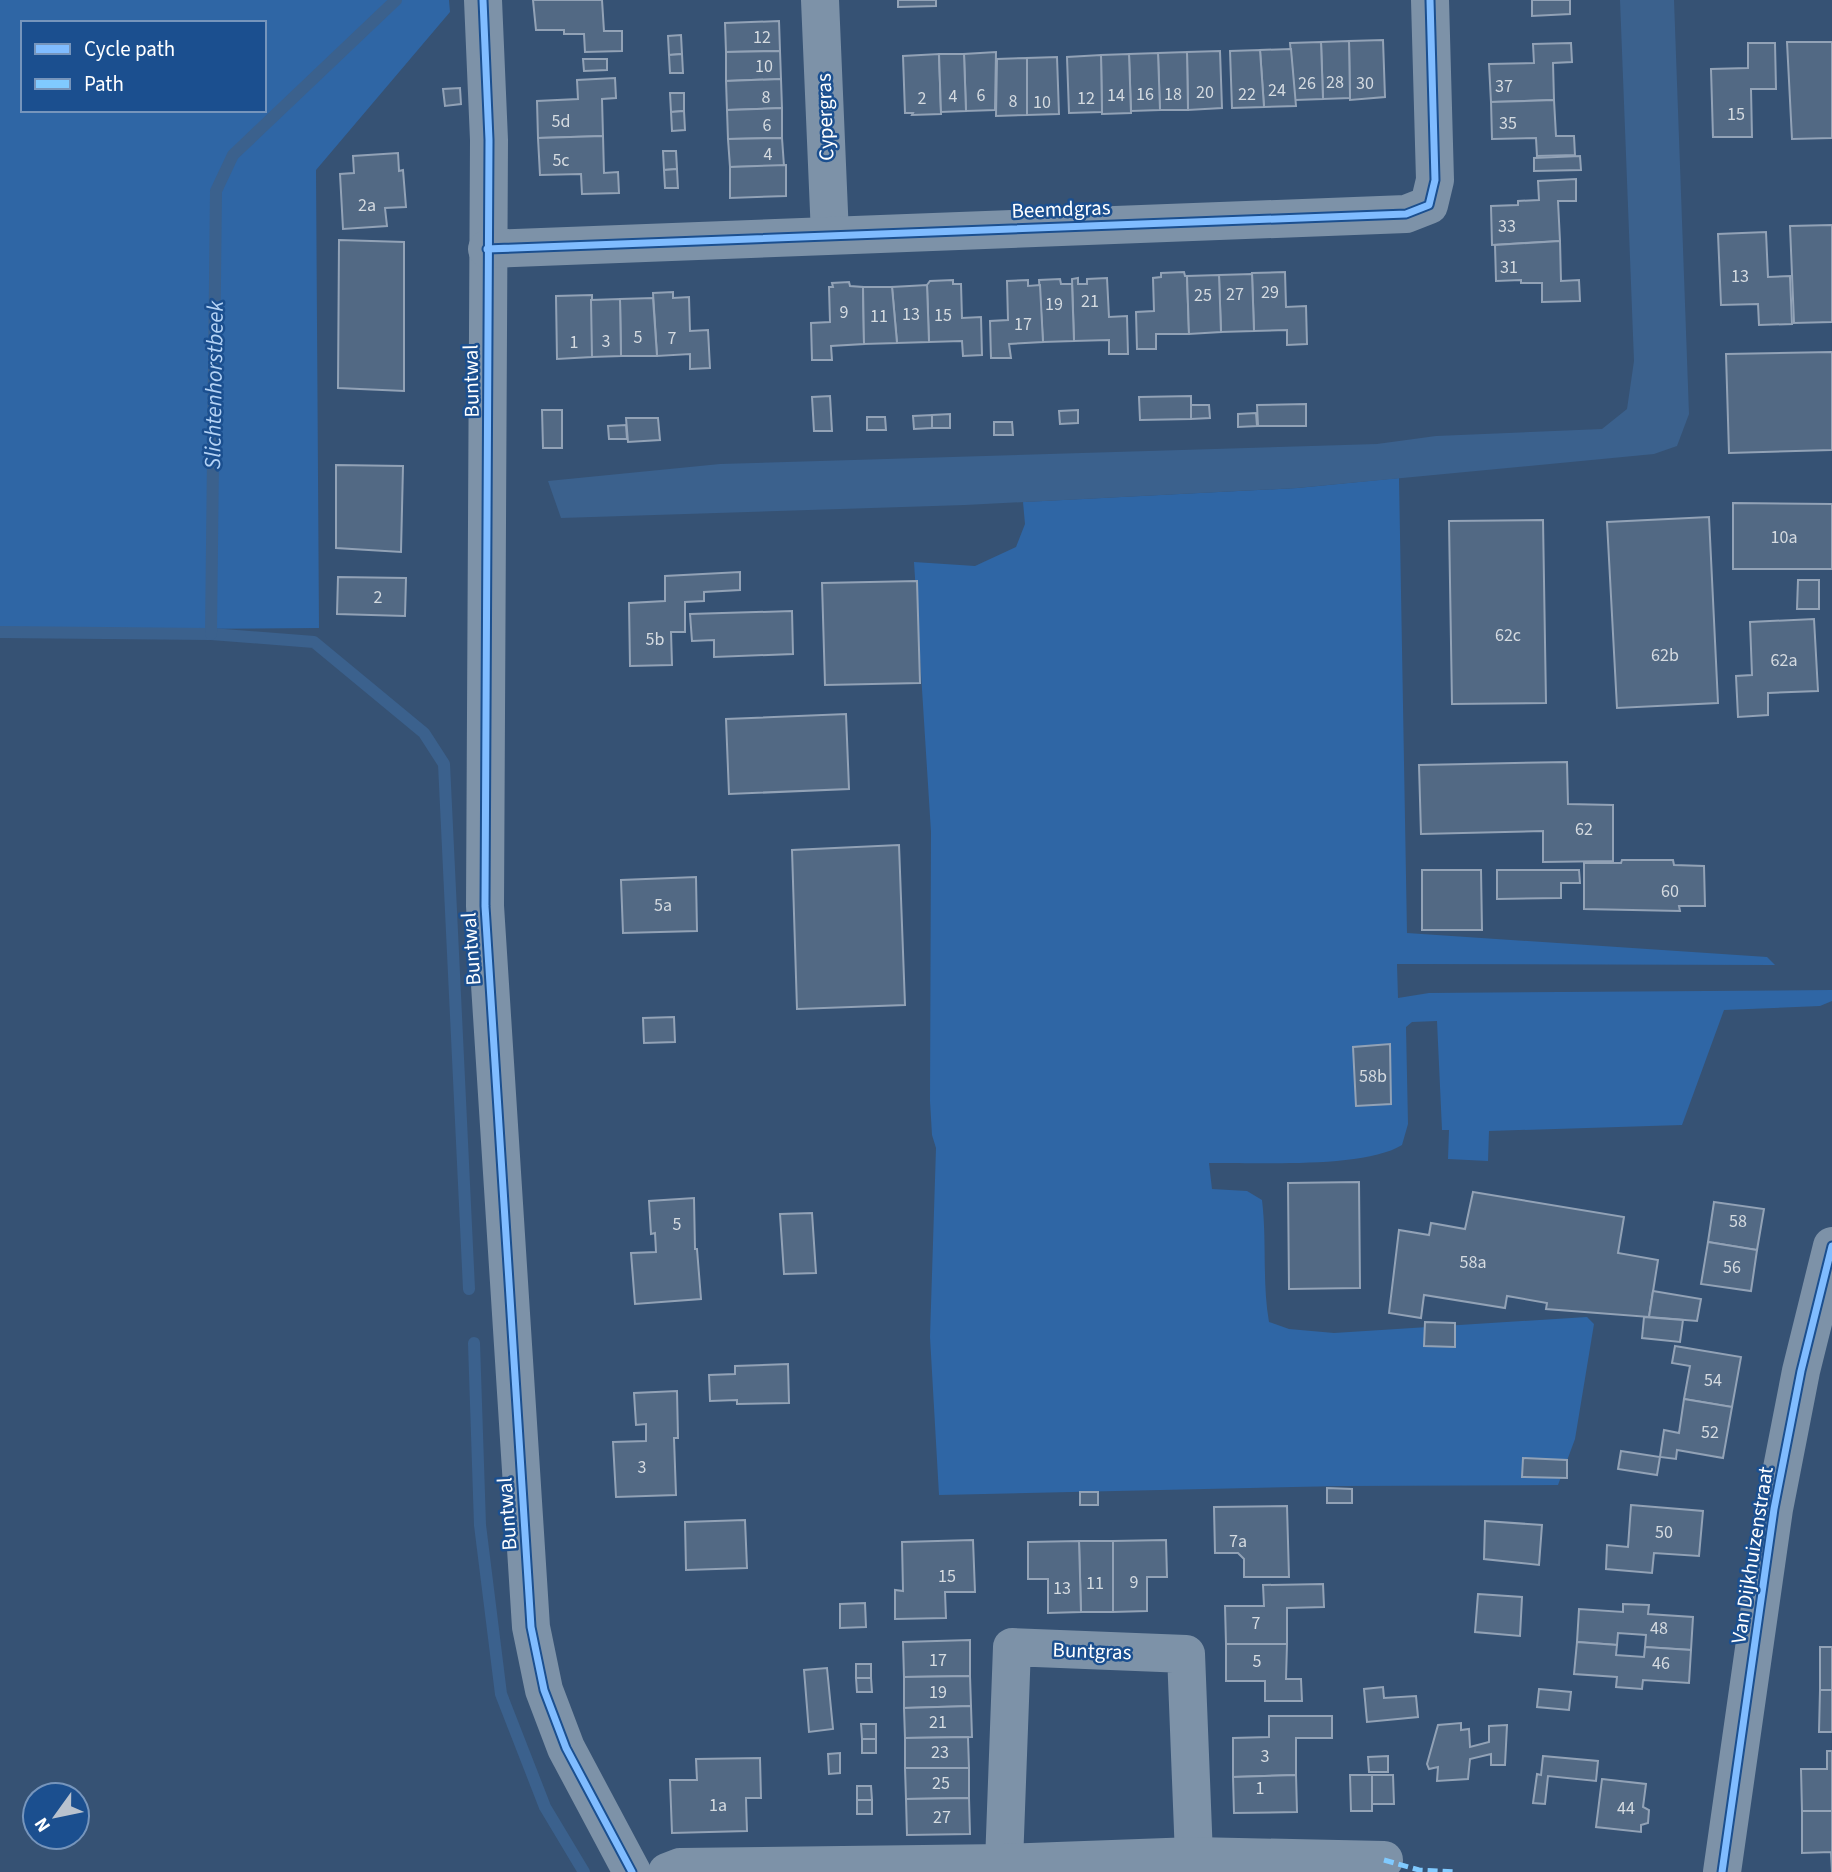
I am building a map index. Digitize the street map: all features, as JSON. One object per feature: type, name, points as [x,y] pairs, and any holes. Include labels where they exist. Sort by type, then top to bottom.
[{"type":"street","name":"Buntwal","points":[[483,0],[489,140],[485,906],[531,1627],[544,1690],[566,1748],[632,1872]]},
{"type":"street","name":"Cypergras","points":[[820,0],[830,235]]},
{"type":"street","name":"Beemdgras","points":[[487,249],[1406,214],[1429,205],[1435,180],[1430,0]]},
{"type":"street","name":"Van Dijkhuizenstraat","points":[[1722,1872],[1774,1510],[1801,1371],[1832,1246]]},
{"type":"street","name":"Buntgras","points":[[1004,1863],[1012,1647],[1186,1654],[1194,1856]]},
{"type":"street","points":[[667,1872],[680,1867],[1004,1863],[1194,1856],[1384,1860]]},
{"type":"shaded area","points":[[0,0],[449,0],[450,12],[316,170],[319,628],[0,630]]},
{"type":"shaded area","points":[[1620,0],[1674,0],[1689,414],[1677,446],[1654,454],[1297,488],[965,505],[561,518],[548,481],[720,464],[1377,444],[1436,436],[1602,429],[1627,409],[1634,361]]},
{"type":"shaded area","points":[[1399,478],[1407,933],[1767,957],[1775,965],[1397,964],[1398,998],[1429,993],[1832,990],[1832,1001],[1820,1006],[1724,1010],[1682,1125],[1489,1131],[1488,1161],[1448,1159],[1449,1130],[1442,1130],[1437,1021],[1412,1022],[1406,1027],[1408,1124],[1402,1145],[1385,1153],[1337,1161],[1209,1163],[1212,1189],[1247,1191],[1262,1200],[1269,1322],[1289,1329],[1334,1333],[1587,1317],[1594,1324],[1575,1439],[1558,1485],[1342,1486],[939,1495],[930,1337],[936,1148],[932,1135],[930,1101],[931,832],[914,562],[975,566],[1016,547],[1025,524],[1023,502],[1297,488]]},
{"type":"building","points":[[533,0],[602,0],[604,31],[622,31],[622,51],[585,52],[584,34],[564,34],[564,30],[536,30]]},
{"type":"building","points":[[898,0],[936,0],[936,6],[898,7]]},
{"type":"building","points":[[1532,0],[1570,0],[1570,14],[1532,16]]},
{"type":"building","points":[[779,21],[780,51],[726,52],[725,23]]},
{"type":"building","points":[[681,35],[682,54],[669,55],[668,36]]},
{"type":"building","points":[[1383,40],[1385,97],[1350,100],[1349,41]]},
{"type":"building","points":[[1349,41],[1350,98],[1323,99],[1321,42]]},
{"type":"building","points":[[1321,42],[1323,99],[1295,100],[1290,43]]},
{"type":"building","points":[[1787,42],[1832,42],[1832,138],[1792,139]]},
{"type":"building","points":[[1571,43],[1572,62],[1553,63],[1554,100],[1491,102],[1489,64],[1534,63],[1533,44]]},
{"type":"building","points":[[1748,43],[1775,43],[1776,89],[1751,89],[1752,137],[1713,137],[1711,69],[1748,68]]},
{"type":"building","points":[[1291,49],[1296,106],[1264,107],[1260,50]]},
{"type":"building","points":[[1260,50],[1264,107],[1232,108],[1230,51]]},
{"type":"building","points":[[780,51],[781,79],[726,81],[726,52]]},
{"type":"building","points":[[1220,51],[1222,108],[1188,110],[1187,52]]},
{"type":"building","points":[[996,52],[995,110],[966,111],[964,54]]},
{"type":"building","points":[[1187,52],[1188,110],[1160,110],[1158,53]]},
{"type":"building","points":[[1158,53],[1160,110],[1131,111],[1129,54]]},
{"type":"building","points":[[682,54],[683,73],[670,73],[669,55]]},
{"type":"building","points":[[939,54],[941,114],[905,113],[903,56]]},
{"type":"building","points":[[939,54],[964,54],[966,111],[941,112]]},
{"type":"building","points":[[1129,54],[1131,113],[1102,114],[1101,55]]},
{"type":"building","points":[[1101,55],[1102,112],[1069,113],[1067,57]]},
{"type":"building","points":[[1057,57],[1059,114],[1027,115],[1027,58]]},
{"type":"building","points":[[1027,58],[1027,115],[996,116],[997,59]]},
{"type":"building","points":[[583,59],[607,59],[607,70],[584,71]]},
{"type":"building","points":[[615,78],[616,98],[602,99],[603,136],[538,138],[537,101],[578,99],[577,80]]},
{"type":"building","points":[[781,79],[782,108],[727,110],[726,81]]},
{"type":"building","points":[[460,88],[461,104],[445,106],[443,89]]},
{"type":"building","points":[[670,93],[684,93],[684,111],[671,112]]},
{"type":"building","points":[[1554,100],[1556,136],[1574,136],[1575,155],[1537,156],[1536,138],[1492,139],[1491,102]]},
{"type":"building","points":[[782,108],[782,138],[728,139],[727,110]]},
{"type":"building","points":[[684,111],[685,130],[672,131],[671,112]]},
{"type":"building","points":[[603,136],[604,173],[618,172],[619,193],[582,194],[581,174],[540,175],[538,138]]},
{"type":"building","points":[[782,138],[784,166],[730,167],[728,139]]},
{"type":"building","points":[[663,151],[676,151],[677,169],[664,170]]},
{"type":"building","points":[[398,153],[399,171],[403,170],[406,207],[385,208],[387,226],[343,229],[340,174],[354,173],[353,156]]},
{"type":"building","points":[[1580,156],[1581,170],[1534,171],[1534,158]]},
{"type":"building","points":[[786,165],[786,196],[730,198],[730,167]]},
{"type":"building","points":[[677,169],[678,188],[665,188],[664,170]]},
{"type":"building","points":[[1576,179],[1576,201],[1558,201],[1560,241],[1492,245],[1491,206],[1518,205],[1518,201],[1539,200],[1538,181]]},
{"type":"building","points":[[1832,225],[1832,322],[1794,323],[1790,226]]},
{"type":"building","points":[[1766,232],[1768,277],[1790,276],[1792,324],[1759,325],[1758,304],[1721,305],[1718,234]]},
{"type":"building","points":[[339,240],[404,242],[404,391],[338,388]]},
{"type":"building","points":[[1560,241],[1561,281],[1579,280],[1580,301],[1542,302],[1542,283],[1496,281],[1495,245]]},
{"type":"building","points":[[1184,272],[1187,276],[1189,334],[1156,334],[1156,349],[1137,349],[1136,312],[1154,311],[1153,278],[1161,277],[1161,273]]},
{"type":"building","points":[[1285,272],[1286,307],[1306,306],[1307,344],[1287,345],[1287,330],[1254,331],[1252,273]]},
{"type":"building","points":[[1252,274],[1254,331],[1221,332],[1219,275]]},
{"type":"building","points":[[1219,275],[1221,332],[1189,334],[1187,276]]},
{"type":"building","points":[[1078,278],[1078,284],[1087,284],[1087,279],[1107,278],[1109,317],[1127,316],[1128,354],[1109,354],[1109,340],[1074,341],[1072,279]]},
{"type":"building","points":[[1060,279],[1061,284],[1072,284],[1074,341],[1043,342],[1039,280]]},
{"type":"building","points":[[953,280],[953,284],[961,284],[962,318],[981,317],[982,355],[963,356],[962,341],[929,342],[927,285],[930,281]]},
{"type":"building","points":[[1028,280],[1028,286],[1040,285],[1043,342],[1009,344],[1011,358],[991,358],[990,321],[1008,320],[1007,281]]},
{"type":"building","points":[[849,282],[850,286],[863,287],[864,344],[831,346],[832,360],[812,360],[811,323],[830,322],[829,287],[833,287],[832,283]]},
{"type":"building","points":[[927,285],[929,342],[897,343],[892,287]]},
{"type":"building","points":[[863,287],[892,287],[897,343],[864,344]]},
{"type":"building","points":[[673,292],[673,298],[689,297],[690,331],[708,330],[710,368],[690,369],[690,354],[657,356],[653,293]]},
{"type":"building","points":[[592,295],[592,357],[557,359],[556,296]]},
{"type":"building","points":[[653,298],[657,356],[621,356],[620,299]]},
{"type":"building","points":[[620,299],[621,356],[592,357],[591,300]]},
{"type":"building","points":[[1832,352],[1832,450],[1729,453],[1726,354]]},
{"type":"building","points":[[830,396],[832,431],[814,431],[812,397]]},
{"type":"building","points":[[1191,396],[1191,419],[1140,420],[1139,397]]},
{"type":"building","points":[[1306,404],[1306,426],[1258,426],[1257,405]]},
{"type":"building","points":[[1191,405],[1209,405],[1210,418],[1191,419]]},
{"type":"building","points":[[542,410],[562,410],[562,448],[543,448]]},
{"type":"building","points":[[1078,410],[1078,423],[1060,424],[1059,411]]},
{"type":"building","points":[[1256,413],[1257,426],[1238,427],[1238,414]]},
{"type":"building","points":[[950,414],[950,428],[932,428],[932,415]]},
{"type":"building","points":[[932,415],[932,428],[914,429],[913,416]]},
{"type":"building","points":[[867,417],[885,417],[886,430],[867,430]]},
{"type":"building","points":[[626,418],[658,418],[660,440],[628,442]]},
{"type":"building","points":[[994,422],[1012,422],[1013,435],[994,435]]},
{"type":"building","points":[[626,425],[627,439],[609,439],[608,426]]},
{"type":"building","points":[[336,465],[403,466],[401,552],[336,548]]},
{"type":"building","points":[[1733,503],[1832,504],[1832,569],[1733,569]]},
{"type":"building","points":[[1709,517],[1718,703],[1617,708],[1607,522]]},
{"type":"building","points":[[1543,520],[1546,703],[1452,704],[1449,521]]},
{"type":"building","points":[[740,572],[740,590],[704,592],[704,601],[685,602],[685,632],[671,632],[672,665],[630,666],[629,603],[665,601],[665,576]]},
{"type":"building","points":[[338,577],[406,578],[405,616],[337,614]]},
{"type":"building","points":[[1798,580],[1819,580],[1819,609],[1797,609]]},
{"type":"building","points":[[917,581],[920,683],[825,685],[822,583]]},
{"type":"building","points":[[792,611],[793,654],[714,657],[714,640],[692,641],[690,614]]},
{"type":"building","points":[[1814,619],[1818,691],[1768,693],[1768,715],[1738,717],[1736,676],[1752,675],[1750,622]]},
{"type":"building","points":[[846,714],[849,789],[729,794],[726,719]]},
{"type":"building","points":[[1567,762],[1568,804],[1613,805],[1613,861],[1543,862],[1543,831],[1421,834],[1419,765]]},
{"type":"building","points":[[899,845],[905,1005],[797,1009],[792,850]]},
{"type":"building","points":[[1622,860],[1673,860],[1674,865],[1704,866],[1705,906],[1679,906],[1680,911],[1584,909],[1584,863],[1621,863]]},
{"type":"building","points":[[1422,870],[1481,870],[1482,930],[1422,930]]},
{"type":"building","points":[[1497,870],[1579,870],[1580,883],[1561,883],[1561,898],[1497,899]]},
{"type":"building","points":[[696,877],[697,931],[623,933],[621,880]]},
{"type":"building","points":[[674,1017],[675,1042],[644,1043],[643,1018]]},
{"type":"building","points":[[1390,1044],[1391,1104],[1356,1106],[1353,1047]]},
{"type":"building","points":[[1359,1182],[1360,1288],[1289,1289],[1288,1183]]},
{"type":"building","points":[[1473,1192],[1624,1217],[1618,1253],[1658,1260],[1649,1317],[1546,1309],[1547,1303],[1507,1296],[1505,1308],[1424,1295],[1421,1318],[1389,1313],[1399,1230],[1429,1235],[1431,1223],[1465,1229]]},
{"type":"building","points":[[694,1198],[695,1249],[701,1299],[635,1304],[631,1253],[656,1252],[655,1233],[651,1234],[649,1201]]},
{"type":"building","points":[[1714,1202],[1764,1209],[1757,1250],[1708,1242]]},
{"type":"building","points":[[812,1213],[816,1273],[784,1274],[780,1214]]},
{"type":"building","points":[[1708,1242],[1757,1250],[1751,1291],[1701,1284]]},
{"type":"building","points":[[1653,1291],[1701,1299],[1697,1321],[1649,1317]]},
{"type":"building","points":[[1644,1317],[1683,1320],[1680,1342],[1642,1338]]},
{"type":"building","points":[[1425,1322],[1455,1323],[1455,1347],[1424,1346]]},
{"type":"building","points":[[1675,1346],[1741,1357],[1732,1407],[1684,1399],[1690,1366],[1672,1363]]},
{"type":"building","points":[[788,1364],[789,1403],[737,1404],[737,1400],[710,1401],[709,1375],[735,1374],[735,1366]]},
{"type":"building","points":[[677,1391],[678,1438],[674,1438],[676,1495],[616,1497],[613,1442],[646,1441],[646,1424],[636,1425],[634,1393]]},
{"type":"building","points":[[1684,1399],[1732,1407],[1723,1458],[1677,1450],[1676,1459],[1660,1457],[1664,1430],[1679,1433]]},
{"type":"building","points":[[1621,1451],[1660,1457],[1657,1475],[1618,1469]]},
{"type":"building","points":[[1523,1458],[1567,1460],[1567,1478],[1522,1477]]},
{"type":"building","points":[[1327,1488],[1352,1489],[1352,1503],[1327,1503]]},
{"type":"building","points":[[1080,1492],[1098,1492],[1098,1505],[1080,1505]]},
{"type":"building","points":[[1631,1505],[1703,1511],[1699,1556],[1654,1553],[1652,1573],[1606,1569],[1607,1545],[1628,1547]]},
{"type":"building","points":[[1287,1506],[1289,1577],[1244,1577],[1244,1559],[1238,1553],[1215,1553],[1214,1507]]},
{"type":"building","points":[[745,1520],[747,1568],[686,1570],[685,1522]]},
{"type":"building","points":[[1485,1521],[1542,1525],[1539,1565],[1484,1559]]},
{"type":"building","points":[[973,1540],[975,1592],[945,1592],[946,1618],[895,1619],[895,1590],[903,1591],[902,1542]]},
{"type":"building","points":[[1166,1540],[1167,1577],[1147,1577],[1147,1611],[1113,1612],[1113,1541]]},
{"type":"building","points":[[1079,1541],[1113,1541],[1113,1612],[1081,1612]]},
{"type":"building","points":[[1079,1541],[1081,1612],[1048,1613],[1048,1579],[1028,1579],[1028,1542]]},
{"type":"building","points":[[1323,1584],[1324,1607],[1287,1608],[1287,1644],[1226,1644],[1225,1606],[1264,1606],[1263,1585]]},
{"type":"building","points":[[1478,1594],[1522,1597],[1520,1636],[1475,1632]]},
{"type":"building","points":[[865,1603],[866,1627],[840,1628],[840,1604]]},
{"type":"building","points":[[1623,1604],[1649,1605],[1648,1614],[1693,1617],[1691,1650],[1645,1647],[1646,1635],[1618,1633],[1617,1645],[1577,1642],[1579,1609],[1623,1612]]},
{"type":"building","points":[[970,1640],[970,1676],[904,1677],[903,1642]]},
{"type":"building","points":[[1577,1642],[1617,1645],[1616,1655],[1644,1657],[1645,1647],[1691,1650],[1689,1683],[1643,1680],[1642,1689],[1616,1687],[1617,1677],[1574,1674]]},
{"type":"building","points":[[1226,1644],[1287,1644],[1286,1679],[1301,1679],[1302,1701],[1265,1701],[1265,1681],[1226,1681]]},
{"type":"building","points":[[1820,1647],[1832,1647],[1832,1690],[1820,1690]]},
{"type":"building","points":[[856,1664],[871,1664],[871,1678],[856,1678]]},
{"type":"building","points":[[827,1668],[833,1729],[809,1732],[804,1670]]},
{"type":"building","points":[[970,1676],[971,1706],[904,1708],[904,1677]]},
{"type":"building","points":[[856,1678],[871,1678],[872,1692],[857,1692]]},
{"type":"building","points":[[1383,1687],[1384,1698],[1416,1696],[1418,1717],[1367,1722],[1364,1689]]},
{"type":"building","points":[[1539,1689],[1571,1692],[1569,1710],[1537,1707]]},
{"type":"building","points":[[1820,1690],[1832,1690],[1832,1732],[1819,1732]]},
{"type":"building","points":[[971,1706],[972,1737],[905,1738],[904,1708]]},
{"type":"building","points":[[1269,1716],[1332,1716],[1332,1738],[1296,1738],[1296,1775],[1233,1777],[1233,1738],[1269,1737]]},
{"type":"building","points":[[1461,1723],[1461,1730],[1469,1729],[1470,1747],[1489,1742],[1489,1726],[1507,1725],[1505,1765],[1491,1765],[1491,1754],[1470,1759],[1468,1779],[1437,1781],[1438,1767],[1429,1769],[1427,1764],[1438,1725]]},
{"type":"building","points":[[861,1724],[876,1724],[876,1739],[862,1739]]},
{"type":"building","points":[[968,1737],[969,1768],[905,1768],[905,1738]]},
{"type":"building","points":[[862,1739],[876,1739],[876,1753],[862,1753]]},
{"type":"building","points":[[1827,1751],[1832,1751],[1832,1811],[1802,1811],[1801,1769],[1827,1769]]},
{"type":"building","points":[[840,1753],[840,1773],[829,1774],[828,1754]]},
{"type":"building","points":[[1388,1756],[1388,1772],[1369,1772],[1368,1757]]},
{"type":"building","points":[[1543,1756],[1598,1761],[1596,1781],[1548,1776],[1545,1804],[1533,1803],[1537,1774],[1541,1775]]},
{"type":"building","points":[[760,1758],[761,1798],[746,1798],[747,1831],[672,1833],[670,1780],[697,1780],[696,1759]]},
{"type":"building","points":[[905,1768],[969,1768],[969,1798],[906,1799]]},
{"type":"building","points":[[1296,1775],[1297,1812],[1234,1813],[1233,1777]]},
{"type":"building","points":[[1350,1775],[1372,1775],[1372,1811],[1351,1811]]},
{"type":"building","points":[[1372,1775],[1393,1775],[1394,1804],[1372,1804]]},
{"type":"building","points":[[1602,1779],[1646,1784],[1643,1807],[1649,1810],[1648,1823],[1641,1825],[1641,1832],[1596,1827]]},
{"type":"building","points":[[857,1786],[871,1786],[872,1800],[857,1800]]},
{"type":"building","points":[[969,1798],[970,1834],[907,1835],[906,1799]]},
{"type":"building","points":[[857,1800],[872,1800],[872,1814],[857,1814]]},
{"type":"building","points":[[1802,1811],[1832,1811],[1832,1872],[1831,1852],[1802,1853]]},
{"type":"waterway","name":"Slichtenhorstbeek","points":[[211,634],[216,191],[233,155],[396,0]]},
{"type":"waterway","points":[[0,632],[211,634],[314,642],[424,733],[444,764],[469,1289]]},
{"type":"waterway","points":[[474,1343],[480,1525],[501,1694],[545,1807],[584,1872]]},
{"type":"marked path","points":[[1384,1860],[1419,1870],[1457,1872]]},
{"type":"cycle path","points":[[483,0],[489,140],[485,906],[531,1627],[544,1690],[566,1748],[632,1872]]},
{"type":"cycle path","points":[[487,249],[1406,214],[1429,205],[1435,180],[1430,0]]},
{"type":"cycle path","points":[[1722,1872],[1774,1509],[1801,1371],[1832,1246]]}]
